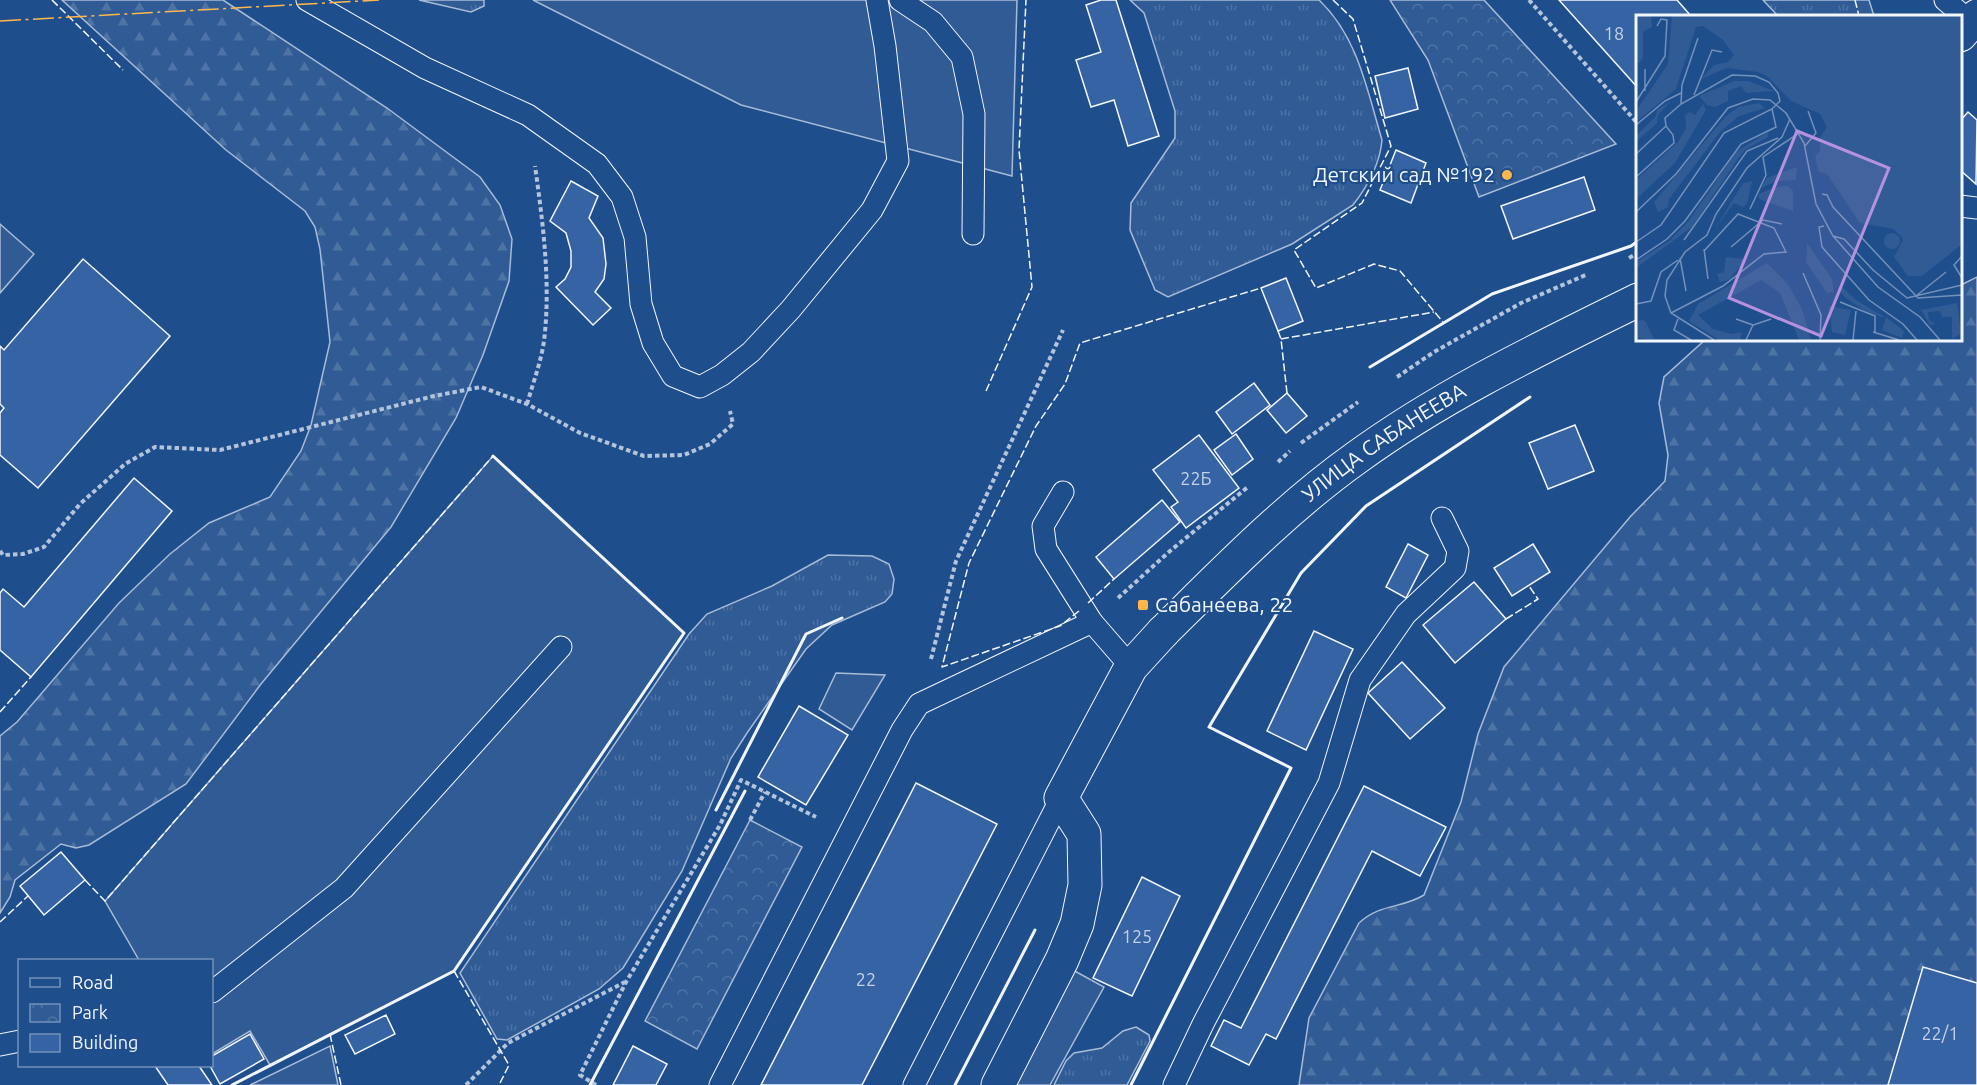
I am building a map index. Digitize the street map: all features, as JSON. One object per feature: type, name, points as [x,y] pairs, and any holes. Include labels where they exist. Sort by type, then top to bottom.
[{"type":"street","name":"УЛИЦА САБАНЕЕВА","points":[[1061,798],[1131,667],[1163,632],[1312,492],[1356,458],[1440,402],[1636,301]]},
{"type":"street","points":[[998,1085],[1062,960],[1077,924],[1085,885],[1084,834],[1061,798]]},
{"type":"lane","points":[[307,0],[425,68],[528,115],[597,164],[622,196],[634,237],[641,304],[653,343],[673,376],[700,387],[722,375],[751,352],[872,210],[898,161],[885,46],[877,0]]},
{"type":"lane","points":[[900,0],[933,22],[962,57],[974,114],[973,234]]},
{"type":"lane","points":[[1945,0],[1960,15]]},
{"type":"lane","points":[[1962,206],[1977,208]]},
{"type":"lane","points":[[1063,492],[1043,526],[1046,549],[1092,622],[1131,667]]},
{"type":"lane","points":[[1174,1085],[1203,1024],[1329,783],[1360,680],[1406,614],[1455,568],[1458,551],[1442,519]]},
{"type":"lane","points":[[720,1085],[902,730],[919,704],[1092,622]]},
{"type":"lane","points":[[213,991],[344,888],[561,647]]},
{"type":"lane","points":[[914,1085],[1061,798]]},
{"type":"lane","points":[[0,1045],[18,1041]]},
{"type":"path","points":[[1530,0],[1636,122]]},
{"type":"path","points":[[527,404],[543,342],[546,289],[542,212],[528,115]]},
{"type":"path","points":[[919,704],[957,561],[1063,330]]},
{"type":"path","points":[[0,551],[3,555],[23,554],[45,547],[89,496],[125,464],[155,447],[220,450],[434,396],[481,387],[527,404],[580,433],[644,456],[684,455],[710,444],[733,424],[722,375]]},
{"type":"path","points":[[596,1085],[580,1075],[626,982],[720,825],[741,780],[849,834]]},
{"type":"path","points":[[750,820],[765,792]]},
{"type":"path","points":[[466,1085],[508,1043],[626,982]]},
{"type":"green space","points":[[62,0],[223,0],[387,108],[480,177],[500,205],[512,239],[509,281],[483,355],[456,418],[391,527],[261,684],[186,784],[89,845],[76,848],[61,844],[15,880],[10,897],[0,913],[0,736],[17,722],[119,603],[170,554],[209,523],[270,497],[301,451],[311,425],[330,342],[320,249],[315,227],[305,211],[226,150]]},
{"type":"green space","points":[[419,0],[484,0],[484,6],[471,12]]},
{"type":"green space","points":[[1130,0],[1319,0],[1343,30],[1352,47],[1366,83],[1382,140],[1379,157],[1372,174],[1353,205],[1292,244],[1168,297],[1155,290],[1130,230],[1131,203],[1175,138],[1175,111],[1144,13]]},
{"type":"green space","points":[[1390,0],[1484,0],[1616,144],[1479,197],[1428,60]]},
{"type":"green space","points":[[1763,0],[1869,0],[1874,15],[1777,15]]},
{"type":"green space","points":[[1977,277],[1977,1085],[1299,1085],[1309,1018],[1359,923],[1375,912],[1424,895],[1461,802],[1478,734],[1504,667],[1630,517],[1665,481],[1668,455],[1659,403],[1664,377],[1705,340],[1962,340],[1962,284]]},
{"type":"green space","points":[[828,555],[872,556],[889,564],[894,579],[892,594],[885,602],[832,625],[806,649],[731,758],[682,871],[623,968],[599,989],[507,1040],[497,1039],[460,973],[689,634],[707,614],[772,586]]},
{"type":"green space","points":[[750,820],[802,847],[697,1049],[645,1021]]},
{"type":"green space","points":[[1136,1027],[1149,1035],[1150,1041],[1127,1085],[1054,1085],[1066,1061],[1074,1053],[1102,1048],[1123,1031]]},
{"type":"shaded area","points":[[533,0],[1017,0],[1012,176],[741,105]]},
{"type":"shaded area","points":[[0,224],[34,254],[0,293]]},
{"type":"shaded area","points":[[493,456],[684,633],[454,971],[270,1065],[250,1031],[213,1053],[213,959],[138,959],[105,901]]},
{"type":"shaded area","points":[[836,673],[885,675],[852,730],[819,709]]},
{"type":"shaded area","points":[[1071,969],[1104,987],[1050,1085],[1009,1085]]},
{"type":"shaded area","points":[[330,1046],[338,1085],[250,1085]]},
{"type":"building","points":[[1101,0],[1116,0],[1159,136],[1128,146],[1114,100],[1091,107],[1076,60],[1101,52],[1086,5]]},
{"type":"building","points":[[1559,0],[1677,0],[1690,15],[1636,15],[1636,86]]},
{"type":"building","points":[[1408,68],[1418,109],[1385,118],[1375,76]]},
{"type":"building","points":[[1968,112],[1977,120],[1976,184],[1962,172],[1962,119]]},
{"type":"building","points":[[1396,150],[1426,163],[1411,203],[1380,190]]},
{"type":"building","points":[[1584,177],[1595,210],[1513,239],[1501,206]]},
{"type":"building","points":[[571,181],[598,196],[589,218],[603,238],[606,264],[604,279],[595,292],[611,308],[593,325],[556,287],[565,279],[571,267],[571,251],[566,233],[550,221]]},
{"type":"building","points":[[83,259],[170,336],[38,488],[0,455],[0,413],[4,408],[0,404],[0,346],[4,350]]},
{"type":"building","points":[[1286,278],[1303,321],[1278,331],[1261,288]]},
{"type":"building","points":[[1254,383],[1270,405],[1232,434],[1216,412]]},
{"type":"building","points":[[1287,393],[1307,416],[1286,433],[1267,410]]},
{"type":"building","points":[[1575,425],[1594,471],[1548,489],[1529,443]]},
{"type":"building","points":[[1236,434],[1253,459],[1232,475],[1214,450]]},
{"type":"building","points":[[1199,435],[1239,488],[1186,528],[1171,507],[1178,502],[1153,470]]},
{"type":"building","points":[[134,478],[172,511],[31,677],[0,650],[0,593],[3,589],[24,607]]},
{"type":"building","points":[[1162,500],[1180,522],[1114,579],[1096,557]]},
{"type":"building","points":[[1408,544],[1428,555],[1406,598],[1386,587]]},
{"type":"building","points":[[1533,544],[1550,572],[1512,596],[1494,568]]},
{"type":"building","points":[[1474,582],[1506,619],[1455,663],[1423,625]]},
{"type":"building","points":[[1314,631],[1353,649],[1306,750],[1267,731]]},
{"type":"building","points":[[1402,662],[1445,708],[1410,739],[1368,693]]},
{"type":"building","points":[[799,706],[848,735],[806,805],[758,777]]},
{"type":"building","points":[[916,783],[997,824],[862,1085],[761,1085]]},
{"type":"building","points":[[1364,786],[1446,827],[1420,876],[1372,851],[1276,1039],[1266,1034],[1249,1065],[1211,1046],[1224,1020],[1241,1028]]},
{"type":"building","points":[[61,852],[85,880],[44,915],[20,886]]},
{"type":"building","points":[[1142,877],[1180,896],[1132,996],[1093,978]]},
{"type":"building","points":[[1923,967],[1977,983],[1977,1085],[1888,1085]]},
{"type":"building","points":[[386,1015],[395,1034],[355,1054],[345,1035]]},
{"type":"building","points":[[250,1034],[264,1059],[220,1084],[211,1067],[213,1067],[213,1055]]},
{"type":"building","points":[[633,1046],[667,1064],[656,1085],[613,1085]]},
{"type":"building","points":[[156,1067],[200,1067],[212,1085],[168,1085]]},
{"type":"fence","points":[[52,0],[123,70]]},
{"type":"fence","points":[[986,391],[1032,287],[1019,150],[1026,0]]},
{"type":"fence","points":[[1333,0],[1353,19],[1391,146],[1362,203],[1294,250],[1316,288],[1374,264],[1400,271],[1443,322]]},
{"type":"fence","points":[[1855,0],[1859,15]]},
{"type":"fence","points":[[1079,611],[1060,626],[942,667],[969,563],[1036,426],[1065,384],[1080,343],[1261,288]]},
{"type":"fence","points":[[1281,339],[1434,312]]},
{"type":"fence","points":[[1278,331],[1281,339],[1287,393]]},
{"type":"fence","points":[[85,880],[105,901],[493,456]]},
{"type":"fence","points":[[1088,603],[1114,579]]},
{"type":"fence","points":[[1506,619],[1538,599],[1529,586]]},
{"type":"fence","points":[[0,712],[31,677]]},
{"type":"fence","points":[[0,922],[28,896]]},
{"type":"fence","points":[[454,971],[509,1065],[499,1085]]},
{"type":"fence","points":[[330,1034],[341,1085]]},
{"type":"wall","points":[[1370,367],[1492,294],[1636,242]]},
{"type":"wall","points":[[1131,1085],[1291,768],[1209,727],[1301,573],[1366,506],[1530,397]]},
{"type":"wall","points":[[232,1085],[454,971],[684,633],[493,456]]},
{"type":"wall","points":[[716,810],[806,634],[842,618]]},
{"type":"wall","points":[[590,1085],[745,791]]},
{"type":"wall","points":[[955,1085],[1035,930]]},
{"type":"power","points":[[0,21],[379,0]]},
{"type":"place","name":"Детский сад №192","points":[[1507,175]]},
{"type":"place","name":"Сабанеева, 22","points":[[1143,605]]}]
